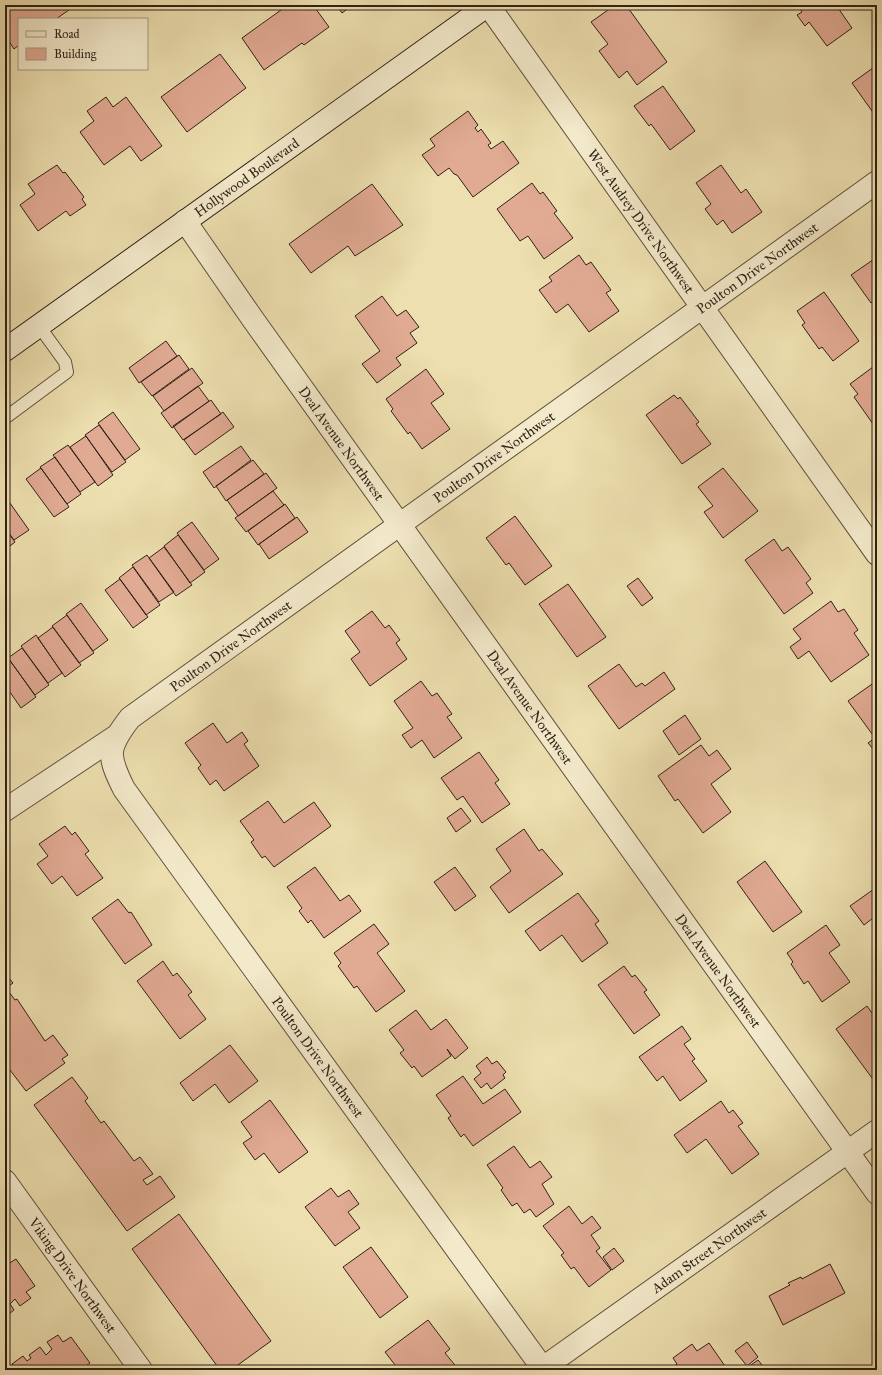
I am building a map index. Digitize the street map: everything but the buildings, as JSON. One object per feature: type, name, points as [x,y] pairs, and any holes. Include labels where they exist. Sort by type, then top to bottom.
[{"type":"street","name":"Hollywood Boulevard","points":[[5,350],[488,5]]},
{"type":"street","name":"West Audrey Drive Northwest","points":[[488,5],[701,308],[877,554]]},
{"type":"street","name":"Poulton Drive Northwest","points":[[5,810],[115,737],[130,718],[877,182]]},
{"type":"street","name":"Deal Avenue Northwest","points":[[185,221],[252,318],[877,1193]]},
{"type":"street","name":"Poulton Drive Northwest","points":[[115,737],[112,752],[113,768],[124,788],[542,1369]]},
{"type":"street","name":"Adam Street Northwest","points":[[542,1369],[877,1131]]},
{"type":"street","name":"Viking Drive Northwest","points":[[6,1183],[141,1370]]},
{"type":"lane","points":[[5,418],[67,372],[65,362],[39,326]]}]
